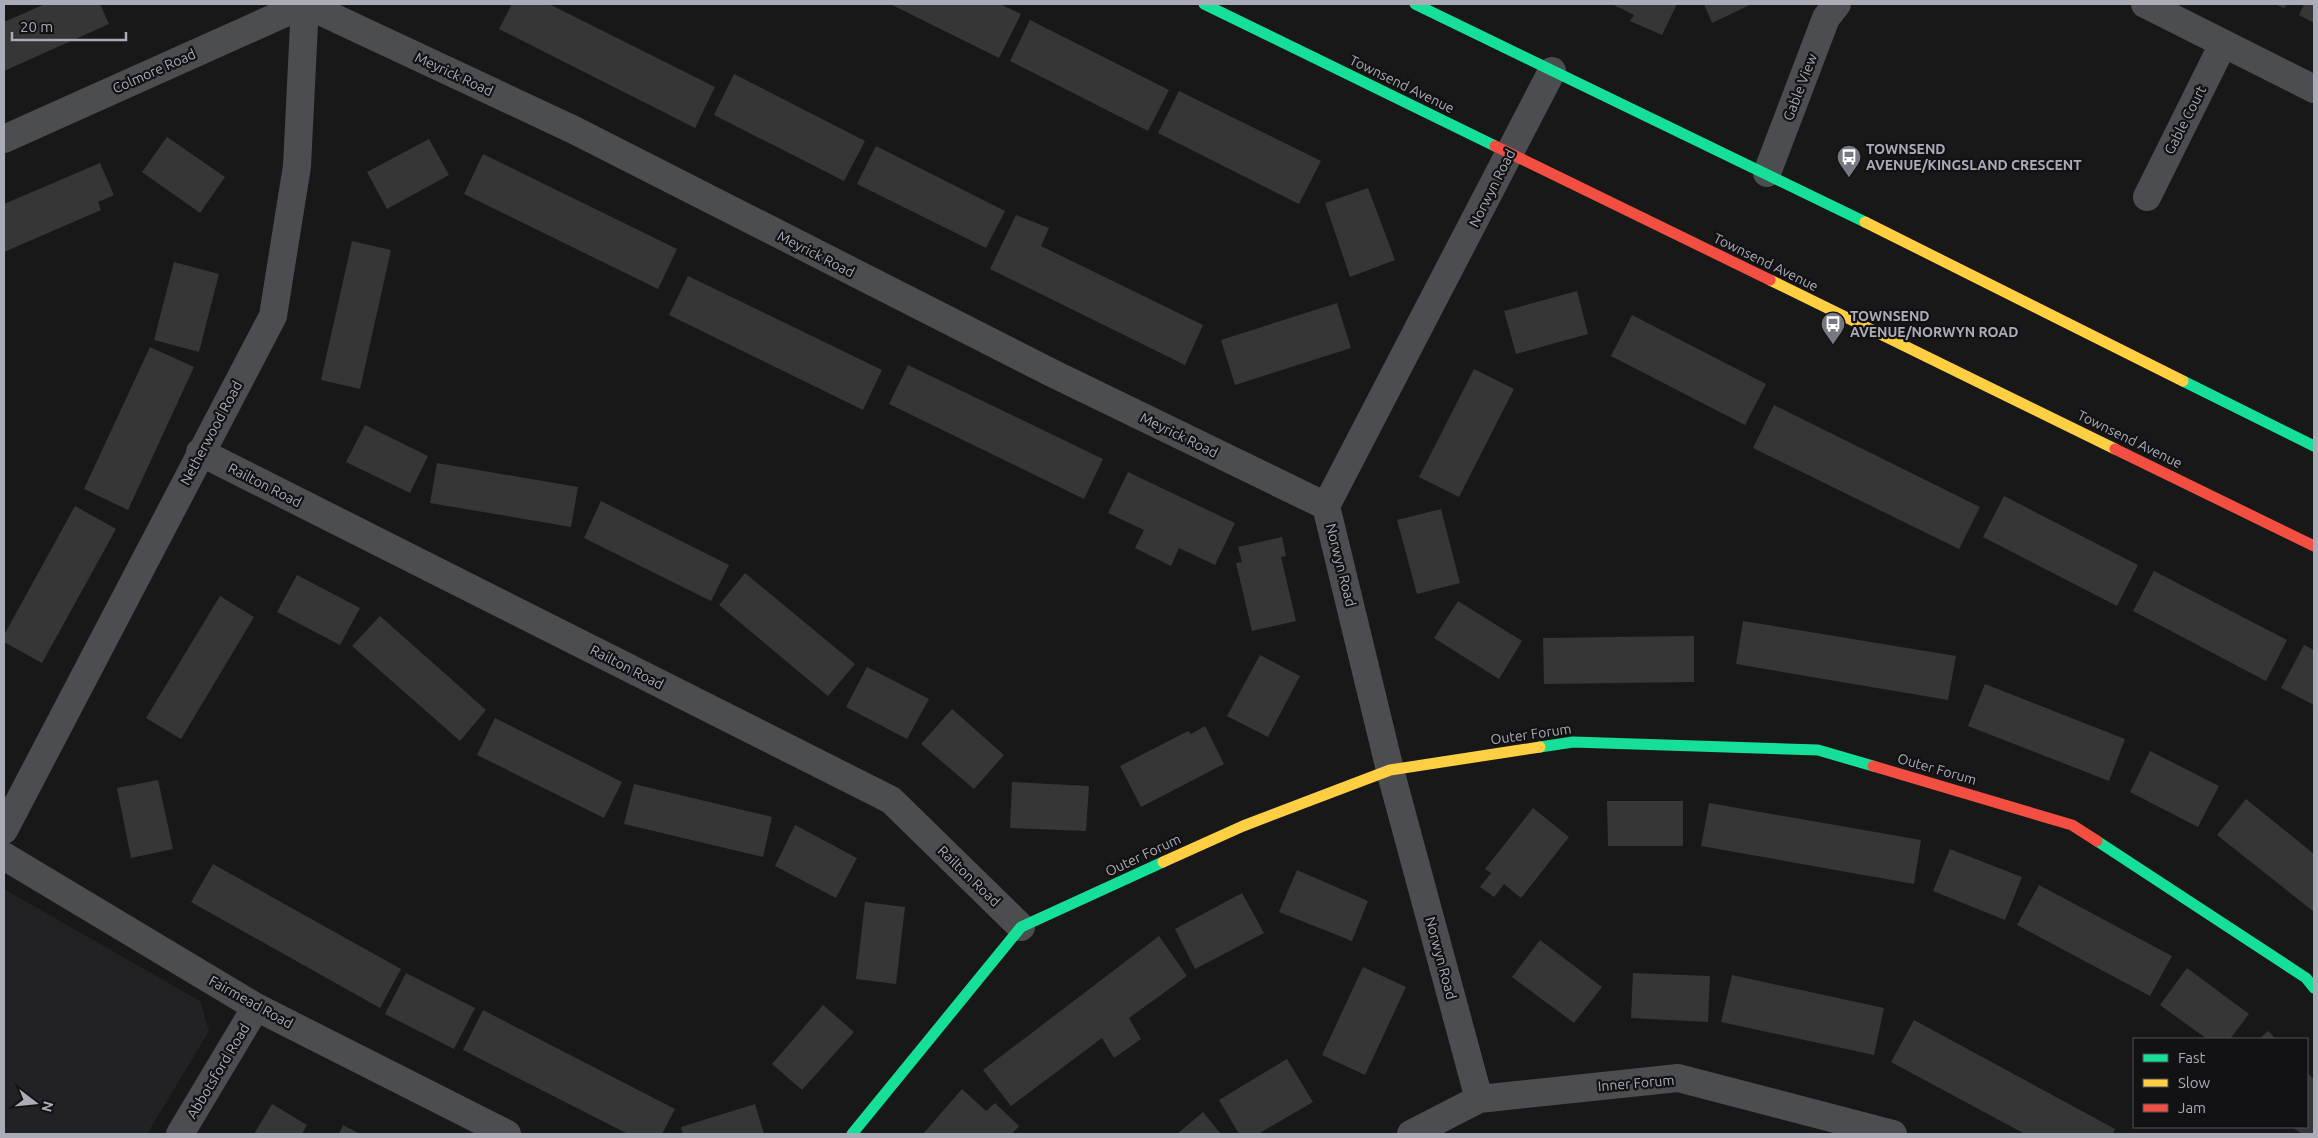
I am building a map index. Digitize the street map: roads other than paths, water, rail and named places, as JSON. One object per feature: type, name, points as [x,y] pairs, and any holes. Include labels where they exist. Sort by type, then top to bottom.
[{"type":"main road","name":"Townsend Avenue","points":[[1204,4],[2314,546]]},
{"type":"main road","points":[[1415,4],[1767,173],[2314,446]]},
{"type":"main road","name":"Outer Forum","points":[[852,1134],[1021,927],[1243,826],[1390,770],[1573,742],[1818,750],[2072,825],[2306,978],[2314,988]]},
{"type":"street","name":"Colmore Road","points":[[4,138],[305,4]]},
{"type":"street","name":"Netherwood Road","points":[[4,830],[200,452],[273,316],[297,166],[305,4]]},
{"type":"street","name":"Meyrick Road","points":[[305,4],[574,130],[1054,374],[1326,506]]},
{"type":"street","name":"Gable View","points":[[1767,173],[1826,18],[1837,4]]},
{"type":"street","points":[[2144,4],[2314,89]]},
{"type":"street","name":"Gable Court","points":[[2146,197],[2223,44]]},
{"type":"street","name":"Norwyn Road","points":[[1479,1099],[1390,770],[1326,506],[1552,71]]},
{"type":"street","name":"Railton Road","points":[[200,452],[891,800],[1021,927]]},
{"type":"street","name":"Fairmead Road","points":[[4,856],[256,1007],[506,1134]]},
{"type":"street","name":"Abbotsford Road","points":[[180,1134],[256,1007]]},
{"type":"street","name":"Inner Forum","points":[[1410,1134],[1479,1099],[1678,1078],[1893,1134]]},
{"type":"place","name":"TOWNSEND AVENUE/KINGSLAND CRESCENT","points":[[1849,178]]},
{"type":"place","name":"TOWNSEND AVENUE/NORWYN ROAD","points":[[1833,345]]}]
